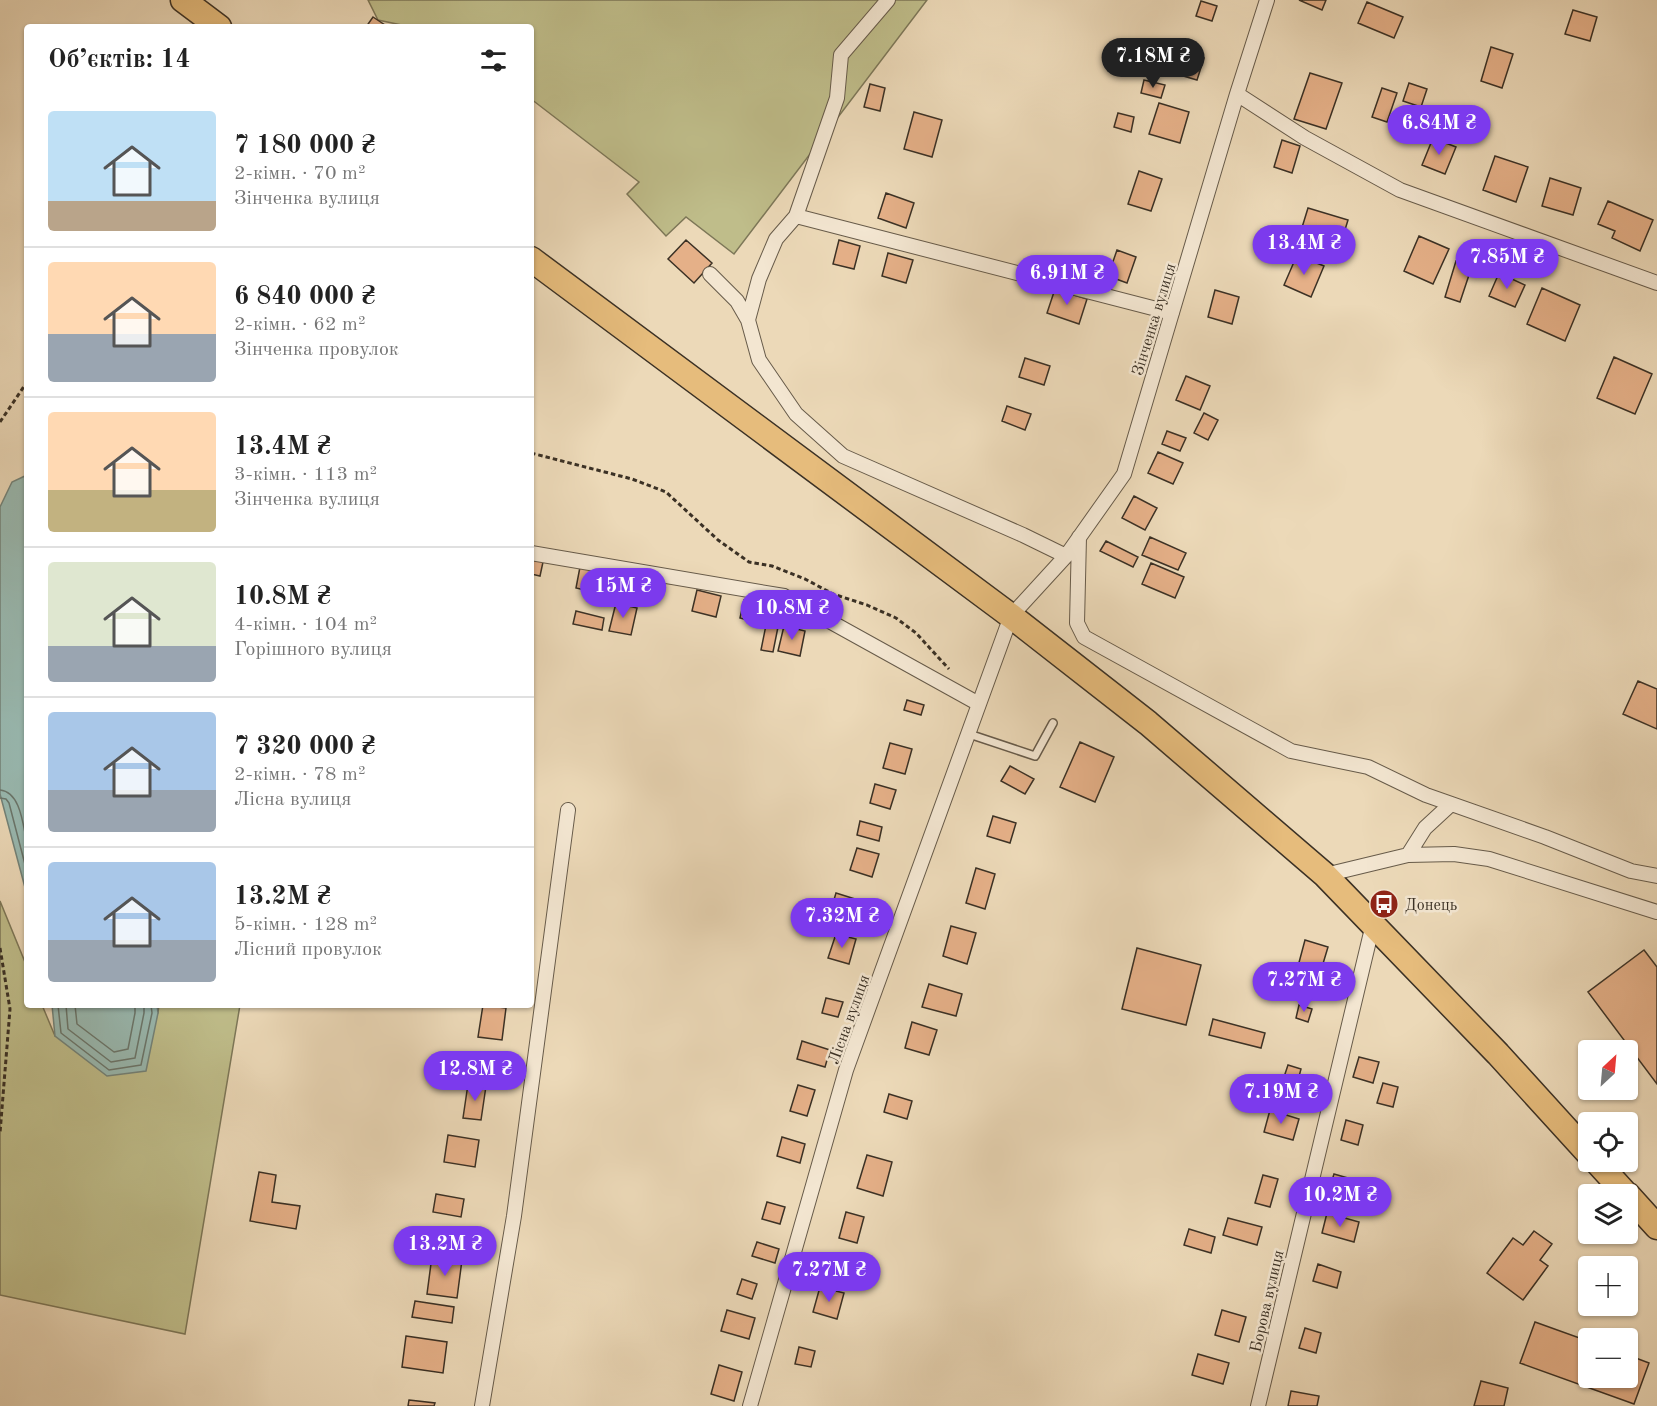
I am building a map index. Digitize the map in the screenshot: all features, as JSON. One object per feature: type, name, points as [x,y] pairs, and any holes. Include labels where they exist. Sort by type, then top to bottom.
[{"type":"highway","points":[[183,0],[215,24]]},
{"type":"highway","points":[[534,261],[1011,616],[1148,723],[1325,875],[1498,1054],[1578,1142]]},
{"type":"highway","points":[[1606,1172],[1617,1184]]},
{"type":"highway","points":[[1638,1207],[1657,1227]]},
{"type":"street","points":[[748,320],[759,279],[776,238],[796,216],[837,98],[841,55],[888,0]]},
{"type":"street","name":"Зінченка вулиця","points":[[1011,616],[1066,555],[1124,474],[1267,0]]},
{"type":"street","points":[[1237,94],[1305,138],[1400,190],[1657,283]]},
{"type":"street","points":[[796,216],[1172,313]]},
{"type":"street","points":[[710,274],[737,301],[748,320],[759,360],[796,414],[843,456],[1066,555]]},
{"type":"street","points":[[1079,537],[1077,623],[1084,637],[1291,751],[1368,767],[1426,795],[1545,837],[1631,871],[1657,876]]},
{"type":"street","points":[[534,554],[784,596],[980,704]]},
{"type":"street","name":"Лісна вулиця","points":[[750,1406],[846,1070],[1011,616]]},
{"type":"street","points":[[1408,855],[1425,828],[1451,804]]},
{"type":"street","points":[[482,1406],[514,1216],[568,810]]},
{"type":"street","points":[[1325,875],[1408,855],[1454,854],[1489,859],[1657,912]]},
{"type":"street","name":"Борова вулиця","points":[[1258,1406],[1373,924]]},
{"type":"lane","points":[[969,734],[1035,756],[1053,723]]},
{"type":"path","points":[[0,422],[24,386]]},
{"type":"path","points":[[534,454],[632,479],[666,492],[718,540],[749,562],[772,566],[833,594],[867,605],[896,618],[916,633],[948,669],[957,675]]},
{"type":"path","points":[[0,948],[10,1009],[0,1133]]},
{"type":"shaded area","points":[[368,0],[927,0],[734,254],[686,217],[666,236],[627,194],[639,182],[534,101],[534,24],[397,24],[378,20]]},
{"type":"shaded area","points":[[0,901],[24,960],[24,1008],[43,1008],[55,1036],[158,1013],[159,1008],[239,1008],[185,1334],[0,1295]]},
{"type":"water","points":[[24,476],[24,884],[0,794],[0,507],[12,482]]},
{"type":"water","points":[[52,1008],[157,1008],[146,1071],[107,1076],[55,1036]]},
{"type":"building","points":[[1299,0],[1326,0],[1322,10]]},
{"type":"building","points":[[1201,1],[1217,6],[1212,21],[1196,16]]},
{"type":"building","points":[[1367,2],[1403,17],[1394,38],[1358,23]]},
{"type":"building","points":[[1573,10],[1597,17],[1590,41],[1565,34]]},
{"type":"building","points":[[373,17],[384,24],[368,24]]},
{"type":"building","points":[[1491,47],[1513,54],[1502,88],[1481,81]]},
{"type":"building","points":[[1179,51],[1204,58],[1197,80],[1173,73]]},
{"type":"building","points":[[1310,73],[1342,83],[1326,129],[1294,119]]},
{"type":"building","points":[[1144,80],[1165,85],[1161,98],[1141,93]]},
{"type":"building","points":[[1409,83],[1427,89],[1421,107],[1403,101]]},
{"type":"building","points":[[870,84],[885,88],[880,111],[864,107]]},
{"type":"building","points":[[1382,88],[1397,93],[1387,122],[1372,117]]},
{"type":"building","points":[[1159,103],[1189,112],[1180,143],[1149,134]]},
{"type":"building","points":[[914,112],[942,120],[932,157],[904,149]]},
{"type":"building","points":[[1118,113],[1134,117],[1131,132],[1114,127]]},
{"type":"building","points":[[1433,138],[1456,147],[1445,174],[1422,165]]},
{"type":"building","points":[[1282,140],[1300,146],[1292,173],[1274,167]]},
{"type":"building","points":[[1495,156],[1528,167],[1516,202],[1483,190]]},
{"type":"building","points":[[1139,171],[1162,179],[1151,211],[1128,204]]},
{"type":"building","points":[[1550,178],[1581,188],[1573,215],[1542,206]]},
{"type":"building","points":[[886,193],[914,203],[906,228],[878,218]]},
{"type":"building","points":[[1608,201],[1653,220],[1640,251],[1612,238],[1615,231],[1598,224]]},
{"type":"building","points":[[1308,208],[1348,220],[1340,246],[1300,234]]},
{"type":"building","points":[[1419,236],[1449,249],[1433,284],[1404,271]]},
{"type":"building","points":[[686,240],[712,263],[694,283],[668,259]]},
{"type":"building","points":[[839,240],[860,246],[854,269],[833,264]]},
{"type":"building","points":[[1117,250],[1136,257],[1127,283],[1108,276]]},
{"type":"building","points":[[888,253],[913,260],[906,283],[882,276]]},
{"type":"building","points":[[1297,255],[1324,266],[1311,297],[1284,285]]},
{"type":"building","points":[[1456,261],[1472,266],[1460,302],[1445,297]]},
{"type":"building","points":[[1499,273],[1525,285],[1515,307],[1489,296]]},
{"type":"building","points":[[1542,288],[1580,305],[1565,341],[1527,324]]},
{"type":"building","points":[[1055,289],[1087,299],[1079,324],[1047,313]]},
{"type":"building","points":[[1215,290],[1239,297],[1232,324],[1208,317]]},
{"type":"building","points":[[1614,357],[1652,374],[1635,414],[1597,398]]},
{"type":"building","points":[[1025,358],[1050,366],[1044,385],[1019,377]]},
{"type":"building","points":[[1186,376],[1210,386],[1200,410],[1176,400]]},
{"type":"building","points":[[1007,406],[1031,414],[1025,430],[1002,421]]},
{"type":"building","points":[[1204,413],[1218,420],[1208,440],[1194,433]]},
{"type":"building","points":[[1167,431],[1186,438],[1180,451],[1162,444]]},
{"type":"building","points":[[1158,452],[1183,463],[1173,484],[1148,473]]},
{"type":"building","points":[[1134,496],[1157,508],[1145,530],[1122,518]]},
{"type":"building","points":[[1150,537],[1186,553],[1178,570],[1142,555]]},
{"type":"building","points":[[1106,541],[1138,557],[1133,567],[1100,551]]},
{"type":"building","points":[[534,560],[543,562],[540,576],[534,575]]},
{"type":"building","points":[[1151,563],[1184,577],[1175,598],[1142,584]]},
{"type":"building","points":[[580,567],[607,573],[602,594],[576,588]]},
{"type":"building","points":[[697,590],[721,596],[716,617],[692,611]]},
{"type":"building","points":[[744,600],[763,605],[759,623],[740,618]]},
{"type":"building","points":[[616,603],[637,608],[631,635],[609,631]]},
{"type":"building","points":[[576,611],[604,618],[602,630],[573,624]]},
{"type":"building","points":[[767,620],[779,622],[773,652],[761,650]]},
{"type":"building","points":[[784,626],[805,631],[800,656],[778,651]]},
{"type":"building","points":[[1638,681],[1657,689],[1657,729],[1623,714]]},
{"type":"building","points":[[907,700],[924,705],[921,715],[904,710]]},
{"type":"building","points":[[1080,742],[1114,757],[1095,802],[1060,787]]},
{"type":"building","points":[[890,743],[912,749],[905,774],[883,768]]},
{"type":"building","points":[[1010,766],[1034,779],[1025,794],[1001,781]]},
{"type":"building","points":[[875,784],[896,790],[890,809],[870,803]]},
{"type":"building","points":[[993,816],[1016,823],[1010,843],[987,836]]},
{"type":"building","points":[[860,821],[882,827],[879,841],[857,835]]},
{"type":"building","points":[[857,848],[879,854],[872,877],[850,870]]},
{"type":"building","points":[[976,868],[995,874],[985,909],[966,903]]},
{"type":"building","points":[[836,893],[871,904],[865,924],[830,913]]},
{"type":"building","points":[[951,926],[976,933],[967,964],[943,956]]},
{"type":"building","points":[[836,934],[856,939],[849,964],[828,958]]},
{"type":"building","points":[[1305,940],[1328,947],[1319,977],[1297,970]]},
{"type":"building","points":[[1137,948],[1201,965],[1186,1025],[1122,1009]]},
{"type":"building","points":[[1644,950],[1657,967],[1657,1084],[1638,1059],[1638,1040],[1624,1040],[1588,992]]},
{"type":"building","points":[[929,984],[962,994],[956,1016],[922,1007]]},
{"type":"building","points":[[826,998],[843,1002],[838,1017],[822,1013]]},
{"type":"building","points":[[1299,1005],[1312,1009],[1308,1022],[1296,1018]]},
{"type":"building","points":[[483,1008],[506,1008],[502,1040],[478,1037]]},
{"type":"building","points":[[1213,1019],[1265,1033],[1261,1048],[1209,1035]]},
{"type":"building","points":[[912,1022],[937,1030],[929,1055],[905,1048]]},
{"type":"building","points":[[802,1041],[830,1050],[825,1067],[797,1059]]},
{"type":"building","points":[[1359,1057],[1379,1062],[1373,1083],[1353,1077]]},
{"type":"building","points":[[1288,1065],[1301,1069],[1297,1084],[1283,1080]]},
{"type":"building","points":[[1383,1083],[1398,1087],[1393,1107],[1377,1103]]},
{"type":"building","points":[[468,1084],[486,1086],[481,1120],[463,1118]]},
{"type":"building","points":[[798,1085],[815,1090],[807,1116],[790,1111]]},
{"type":"building","points":[[889,1094],[912,1101],[907,1119],[884,1112]]},
{"type":"building","points":[[1270,1110],[1299,1119],[1293,1140],[1264,1132]]},
{"type":"building","points":[[1346,1120],[1363,1125],[1358,1145],[1341,1140]]},
{"type":"building","points":[[448,1135],[479,1140],[475,1167],[444,1162]]},
{"type":"building","points":[[782,1137],[805,1144],[800,1163],[777,1156]]},
{"type":"building","points":[[867,1155],[892,1162],[883,1196],[857,1188]]},
{"type":"building","points":[[259,1172],[276,1175],[272,1202],[300,1206],[296,1229],[250,1221]]},
{"type":"building","points":[[1334,1174],[1355,1180],[1349,1199],[1328,1193]]},
{"type":"building","points":[[1263,1175],[1278,1179],[1270,1207],[1255,1203]]},
{"type":"building","points":[[436,1194],[464,1199],[461,1217],[433,1212]]},
{"type":"building","points":[[767,1202],[785,1207],[780,1224],[762,1219]]},
{"type":"building","points":[[846,1212],[864,1217],[857,1243],[839,1238]]},
{"type":"building","points":[[1327,1213],[1359,1222],[1354,1242],[1322,1233]]},
{"type":"building","points":[[1228,1218],[1262,1227],[1257,1245],[1223,1235]]},
{"type":"building","points":[[1189,1229],[1215,1237],[1211,1253],[1184,1245]]},
{"type":"building","points":[[1534,1231],[1552,1244],[1540,1260],[1548,1266],[1523,1300],[1487,1273],[1513,1238],[1523,1245]]},
{"type":"building","points":[[757,1242],[779,1249],[775,1263],[752,1256]]},
{"type":"building","points":[[432,1256],[462,1260],[457,1298],[427,1294]]},
{"type":"building","points":[[1318,1264],[1341,1272],[1337,1288],[1313,1281]]},
{"type":"building","points":[[742,1279],[757,1284],[752,1299],[737,1294]]},
{"type":"building","points":[[820,1287],[844,1293],[837,1319],[813,1312]]},
{"type":"building","points":[[415,1301],[454,1307],[452,1323],[412,1317]]},
{"type":"building","points":[[727,1310],[755,1318],[749,1339],[721,1331]]},
{"type":"building","points":[[1222,1310],[1246,1317],[1239,1342],[1215,1335]]},
{"type":"building","points":[[1535,1322],[1578,1337],[1578,1384],[1520,1363]]},
{"type":"building","points":[[1305,1328],[1321,1333],[1316,1353],[1299,1348]]},
{"type":"building","points":[[406,1336],[447,1342],[443,1373],[402,1367]]},
{"type":"building","points":[[799,1347],[815,1351],[811,1367],[795,1364]]},
{"type":"building","points":[[1198,1354],[1229,1363],[1223,1384],[1192,1375]]},
{"type":"building","points":[[1638,1359],[1649,1363],[1634,1404],[1590,1388],[1638,1388]]},
{"type":"building","points":[[719,1365],[742,1372],[734,1401],[711,1394]]},
{"type":"building","points":[[1481,1381],[1508,1388],[1504,1406],[1474,1406]]},
{"type":"building","points":[[1291,1391],[1319,1396],[1317,1406],[1288,1406]]},
{"type":"building","points":[[409,1400],[435,1403],[434,1406],[408,1406]]},
{"type":"place","name":"Донець","points":[[1384,904]]}]
